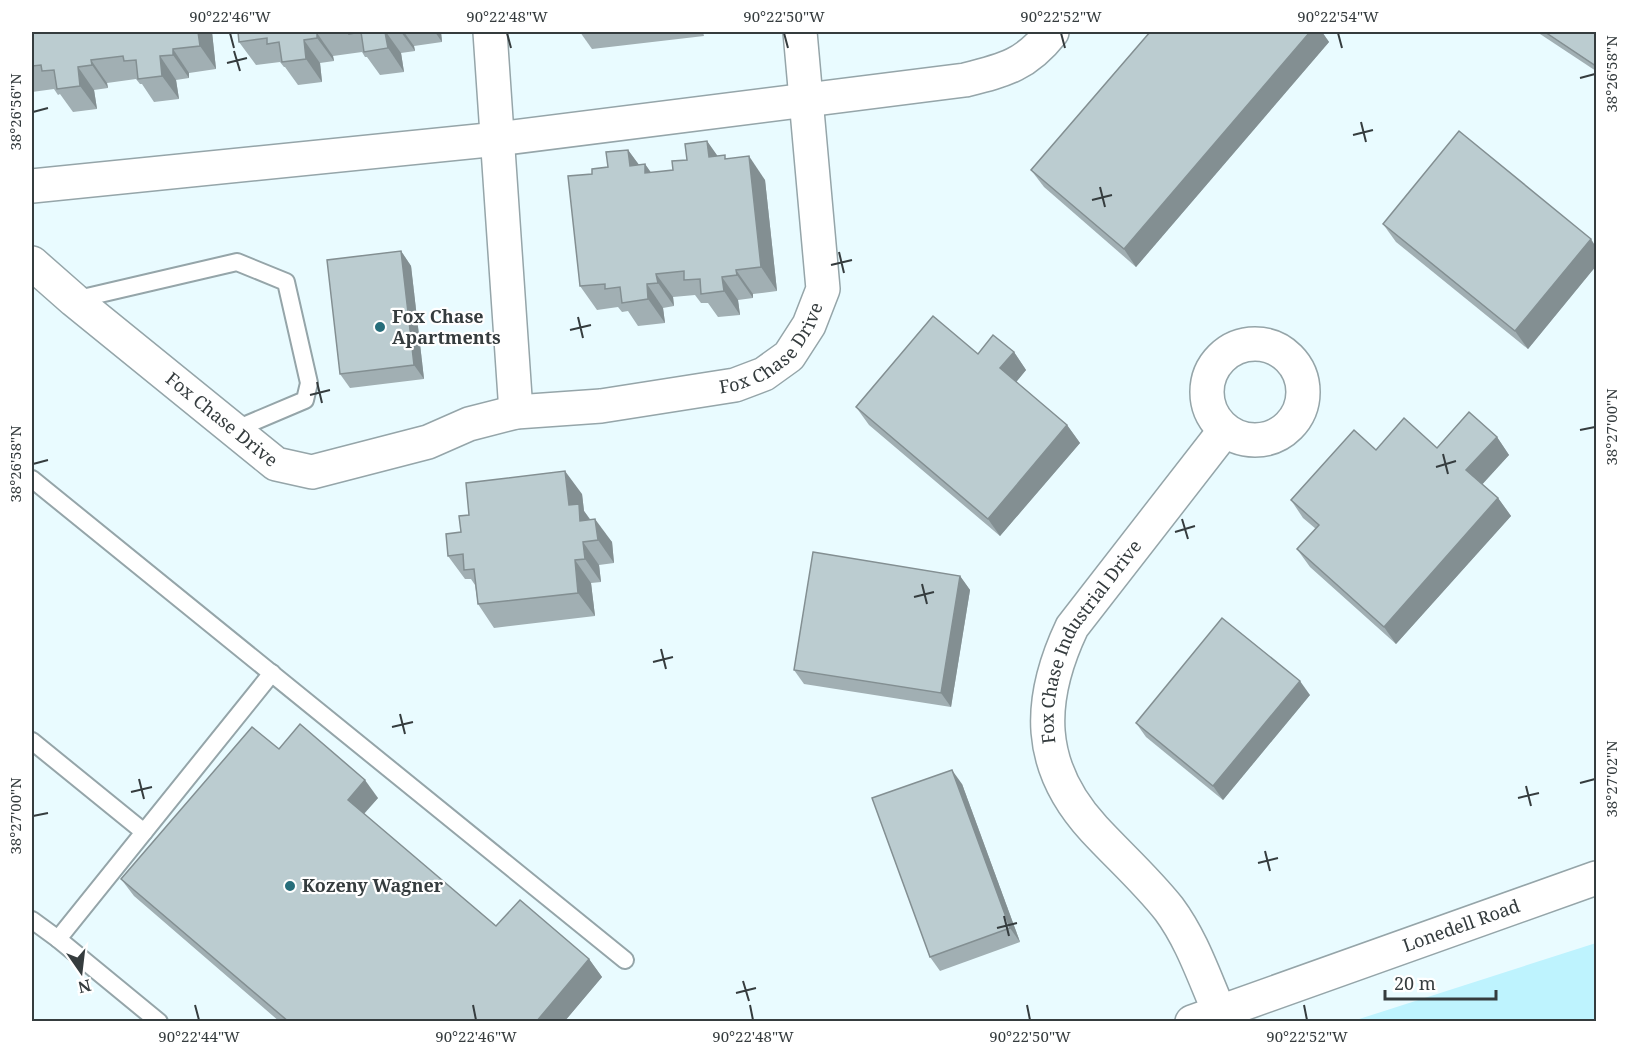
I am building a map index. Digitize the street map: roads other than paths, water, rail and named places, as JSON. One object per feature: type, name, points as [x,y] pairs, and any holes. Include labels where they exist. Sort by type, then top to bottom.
[{"type":"street","points":[[490,32],[516,412]]},
{"type":"street","name":"Fox Chase Drive","points":[[32,262],[74,300],[276,464],[312,472],[428,442],[470,424],[516,412],[601,406],[735,385],[764,374],[789,356],[809,325],[823,289],[800,32]]},
{"type":"street","points":[[32,186],[498,138],[965,80],[1009,69],[1037,51],[1052,32]]},
{"type":"street","name":"Fox Chase Industrial Drive","points":[[1205,1016],[1190,943],[1171,911],[1143,877],[1093,828],[1071,800],[1056,768],[1047,733],[1048,696],[1055,662],[1072,627],[1225,430]]},
{"type":"street","name":"Lonedell Road","points":[[1205,1016],[1596,878]]},
{"type":"lane","points":[[74,300],[237,262],[286,282],[309,383],[304,400],[234,430]]},
{"type":"lane","points":[[32,479],[625,960]]},
{"type":"lane","points":[[58,939],[272,673]]},
{"type":"lane","points":[[32,741],[144,832]]},
{"type":"lane","points":[[32,920],[159,1022]]},
{"type":"place","name":"Fox Chase Apartments","points":[[380,327]]},
{"type":"place","name":"Kozeny Wagner","points":[[290,886]]}]
